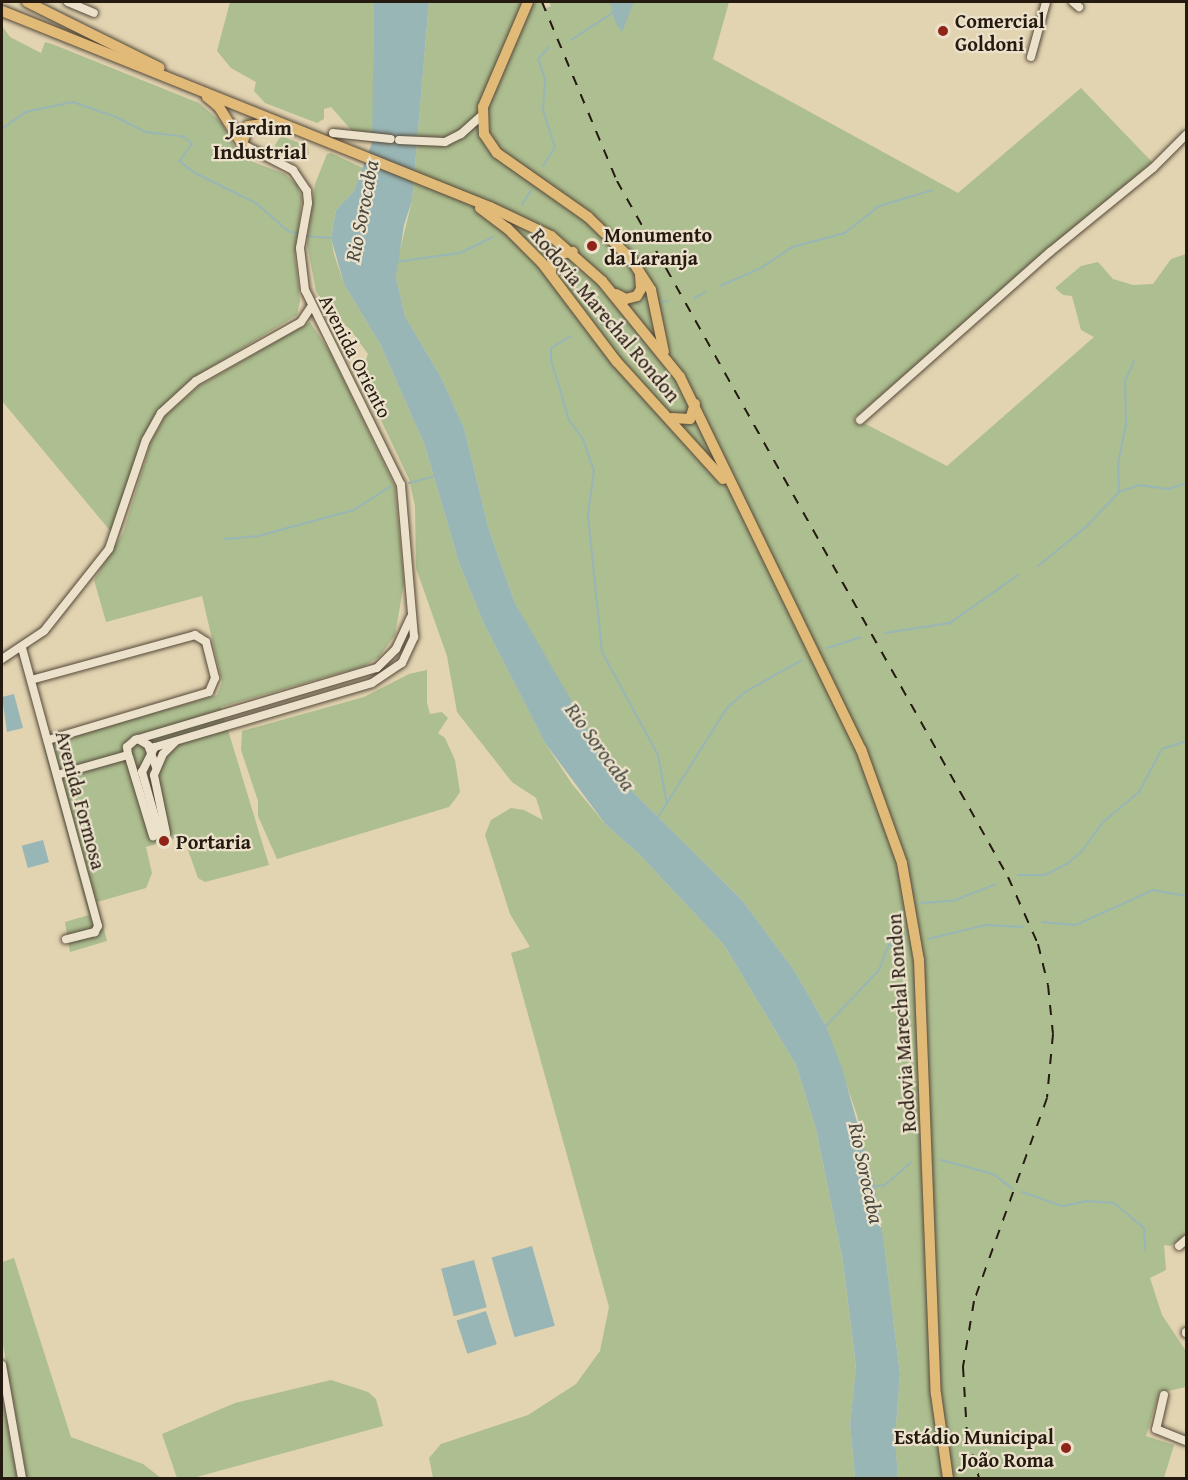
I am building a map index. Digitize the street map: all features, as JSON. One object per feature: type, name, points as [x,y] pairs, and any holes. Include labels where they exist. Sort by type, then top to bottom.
[{"type":"main road","points":[[27,2],[187,85],[219,107],[243,144]]},
{"type":"main road","points":[[520,2],[515,24],[481,116],[484,135],[493,150],[588,217],[639,270],[651,290],[667,361]]},
{"type":"main road","points":[[515,24],[528,2]]},
{"type":"main road","name":"Rodovia Marechal Rondon","points":[[2,11],[529,224],[573,252],[613,292],[667,361],[695,404],[734,494],[866,758],[891,824],[907,883],[919,960],[936,1394],[948,1479]]},
{"type":"main road","points":[[243,144],[248,126],[276,123]]},
{"type":"main road","name":"Rodovia Marechal Rondon","points":[[465,199],[507,228],[551,273],[606,350],[705,456],[734,494]]},
{"type":"main road","points":[[551,273],[553,255],[573,252]]},
{"type":"main road","points":[[613,292],[626,299],[636,296],[641,289],[639,270]]},
{"type":"main road","points":[[668,417],[686,421],[695,404]]},
{"type":"street","points":[[68,2],[94,13]]},
{"type":"street","points":[[1031,57],[1046,2]]},
{"type":"street","points":[[333,133],[426,143],[454,138],[481,116]]},
{"type":"street","points":[[860,420],[1043,259],[1153,168],[1186,135]]},
{"type":"street","name":"Avenida Oriento","points":[[148,755],[178,739],[383,678],[410,651],[414,637],[400,484],[341,360],[311,307],[302,272],[301,239],[308,196],[299,176],[243,144]]},
{"type":"street","points":[[2,659],[22,648],[62,612],[109,549],[146,440],[161,413],[196,381],[294,327],[311,307]]},
{"type":"street","points":[[160,835],[129,756],[129,744],[367,673],[384,663],[396,649],[412,615]]},
{"type":"street","points":[[31,680],[195,635],[206,642],[214,678],[209,693],[48,740]]},
{"type":"street","name":"Avenida Formosa","points":[[22,648],[98,926],[95,932],[66,939]]},
{"type":"street","points":[[160,835],[153,783],[156,767],[178,739]]},
{"type":"street","points":[[138,740],[148,745],[148,755],[142,772],[160,835]]},
{"type":"street","points":[[148,755],[156,767]]},
{"type":"street","points":[[57,775],[129,756],[140,761],[148,755]]},
{"type":"street","points":[[142,772],[153,783]]},
{"type":"street","points":[[1179,1246],[1186,1240]]},
{"type":"street","points":[[2,1365],[22,1479]]},
{"type":"street","points":[[1164,1395],[1156,1429],[1186,1441]]},
{"type":"green space","points":[[230,2],[374,2],[373,133],[353,132],[331,107],[324,109],[324,119],[317,123],[265,103],[254,91],[256,82],[231,68],[217,51]]},
{"type":"green space","points":[[429,2],[541,2],[544,9],[551,6],[549,2],[729,2],[713,59],[958,193],[1081,88],[1152,162],[854,418],[947,466],[1094,337],[1081,330],[1072,296],[1063,295],[1055,288],[1081,266],[1098,262],[1113,279],[1133,285],[1153,284],[1171,259],[1186,254],[1186,1234],[1171,1246],[1164,1245],[1166,1270],[1150,1278],[1162,1315],[1186,1351],[1186,1387],[1159,1393],[1146,1436],[1174,1445],[1164,1478],[898,1478],[895,1438],[900,1374],[885,1251],[857,1115],[826,1026],[794,970],[742,900],[633,792],[604,757],[564,693],[515,603],[489,530],[464,428],[442,379],[405,316],[396,277],[397,262],[412,201]]},
{"type":"green space","points":[[2,26],[10,37],[41,53],[45,42],[52,44],[199,103],[221,122],[240,157],[285,174],[297,185],[302,198],[295,256],[300,301],[297,315],[191,379],[158,410],[142,438],[112,533],[2,401]]},
{"type":"green space","points":[[281,136],[308,146],[309,154],[301,160],[277,151],[275,145]]},
{"type":"green space","points":[[331,153],[363,168],[354,191],[336,210],[331,237],[334,254],[344,284],[380,344],[425,446],[459,563],[484,624],[545,743],[572,784],[606,825],[638,853],[724,945],[796,1065],[816,1129],[843,1262],[856,1369],[850,1424],[855,1478],[433,1478],[429,1458],[441,1444],[528,1415],[576,1384],[600,1351],[609,1307],[511,953],[530,947],[510,914],[485,835],[491,820],[511,808],[524,810],[543,820],[536,798],[512,782],[457,712],[447,656],[416,568],[415,506],[409,479],[360,376],[368,354],[349,328],[328,313],[316,291],[307,244],[315,184],[327,154]]},
{"type":"green space","points":[[310,322],[331,354],[395,487],[404,583],[395,635],[379,657],[364,666],[221,707],[269,865],[205,882],[198,878],[183,836],[146,847],[152,873],[146,888],[97,902],[107,941],[70,952],[65,922],[89,915],[43,745],[217,695],[222,682],[202,596],[106,622],[94,580],[123,533],[151,442],[165,416],[199,386]]},
{"type":"green space","points":[[427,670],[427,703],[430,714],[442,712],[448,718],[438,733],[445,738],[455,760],[460,792],[449,807],[277,859],[258,816],[258,801],[241,750],[242,731],[364,697],[409,674]]},
{"type":"green space","points":[[14,1258],[71,1437],[143,1464],[161,1478],[27,1478],[2,1339],[2,1262]]},
{"type":"green space","points":[[331,1380],[368,1392],[376,1399],[383,1426],[193,1478],[177,1478],[162,1434],[235,1403]]},
{"type":"green space","points":[[2,1393],[17,1478],[2,1478]]},
{"type":"water","name":"Rio Sorocaba","points":[[374,2],[429,2],[412,201],[404,225],[396,277],[405,316],[442,379],[464,428],[489,530],[515,603],[604,757],[633,792],[742,900],[794,970],[826,1026],[842,1068],[875,1187],[885,1251],[900,1374],[895,1438],[898,1478],[855,1478],[850,1424],[856,1368],[843,1262],[816,1129],[796,1065],[724,945],[638,853],[606,825],[545,743],[484,624],[459,563],[425,446],[380,344],[344,284],[331,238],[336,210],[354,191],[372,143]]},
{"type":"water","points":[[610,2],[634,2],[622,32],[615,22]]},
{"type":"water","points":[[14,694],[23,728],[7,732],[2,697]]},
{"type":"water","points":[[43,840],[49,862],[28,868],[22,846]]},
{"type":"water","points":[[532,1246],[555,1326],[515,1337],[492,1258]]},
{"type":"water","points":[[474,1260],[487,1307],[454,1316],[441,1269]]},
{"type":"water","points":[[486,1311],[497,1344],[467,1354],[457,1321]]},
{"type":"waterway","points":[[571,40],[614,12]]},
{"type":"waterway","points":[[543,166],[555,147],[543,109],[545,79],[538,59],[549,47]]},
{"type":"waterway","points":[[2,129],[25,112],[73,102],[116,117],[146,132],[184,137],[192,144],[179,161],[195,173],[256,203],[288,231],[300,234]]},
{"type":"waterway","points":[[522,205],[531,190]]},
{"type":"waterway","points":[[720,286],[761,268],[792,247],[845,233],[879,206],[933,190]]},
{"type":"waterway","points":[[306,236],[333,238]]},
{"type":"waterway","points":[[395,262],[460,253],[493,237]]},
{"type":"waterway","points":[[694,298],[706,292]]},
{"type":"waterway","points":[[663,302],[668,301]]},
{"type":"waterway","points":[[602,325],[613,320]]},
{"type":"waterway","points":[[571,336],[551,348],[551,360],[569,420],[583,439],[594,471],[588,515],[602,652],[658,755],[667,804]]},
{"type":"waterway","points":[[1119,492],[1118,464],[1126,424],[1125,381],[1134,361]]},
{"type":"waterway","points":[[409,483],[438,475]]},
{"type":"waterway","points":[[1038,566],[1087,526],[1119,492],[1139,485],[1168,489],[1186,483]]},
{"type":"waterway","points":[[225,539],[258,536],[354,510],[391,486]]},
{"type":"waterway","points":[[885,633],[950,623],[1018,575]]},
{"type":"waterway","points":[[827,648],[860,637]]},
{"type":"waterway","points":[[658,817],[727,708],[745,692],[802,660]]},
{"type":"waterway","points":[[1018,875],[1045,875],[1067,864],[1082,851],[1103,822],[1139,792],[1162,749],[1186,741]]},
{"type":"waterway","points":[[921,903],[953,901],[996,884]]},
{"type":"waterway","points":[[1042,922],[1076,925],[1153,890],[1186,896]]},
{"type":"waterway","points":[[825,1027],[879,970],[900,915]]},
{"type":"waterway","points":[[928,939],[986,925],[1023,927]]},
{"type":"waterway","points":[[891,946],[904,940]]},
{"type":"waterway","points":[[941,1160],[993,1174],[1013,1189]]},
{"type":"waterway","name":"Rio Sorocaba","points":[[872,1187],[885,1185],[911,1162]]},
{"type":"waterway","points":[[1022,1192],[1062,1206],[1087,1201],[1114,1203],[1144,1228],[1145,1250]]},
{"type":"railway","points":[[542,2],[617,181],[1008,877],[1038,944],[1048,985],[1053,1034],[1047,1098],[974,1301],[963,1367],[967,1435],[979,1478]]},
{"type":"place","name":"Comercial Goldoni","points":[[943,31]]},
{"type":"place","name":"Monumento da Laranja","points":[[592,246]]},
{"type":"place","name":"Portaria","points":[[164,841]]},
{"type":"place","name":"Estádio Municipal João Roma","points":[[1066,1448]]},
{"type":"district","name":"Jardim Industrial","points":[[260,140]]}]
